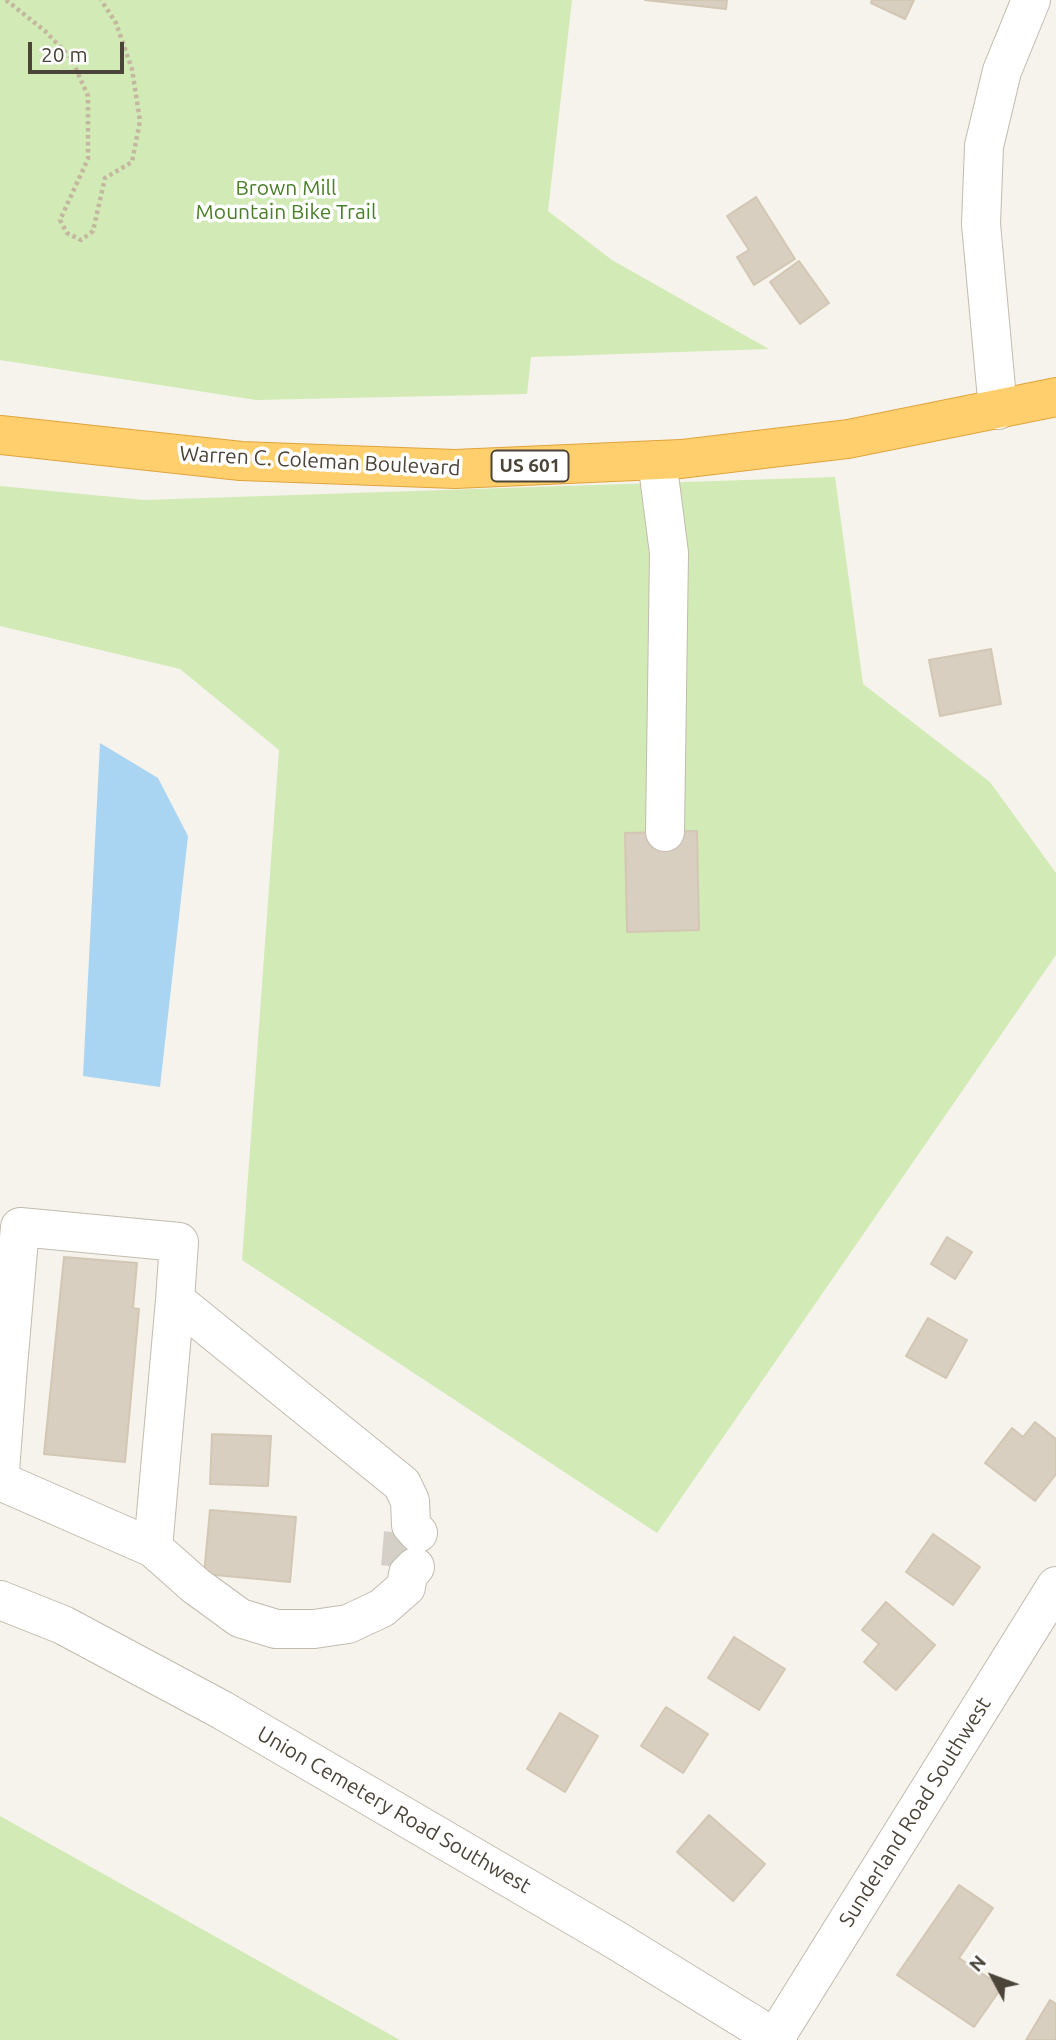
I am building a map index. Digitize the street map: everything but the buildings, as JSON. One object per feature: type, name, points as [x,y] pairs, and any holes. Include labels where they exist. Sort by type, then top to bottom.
[{"type":"highway","name":"Warren C. Coleman Boulevard","points":[[0,435],[242,461],[455,469],[657,460],[848,439],[1056,397]]},
{"type":"street","points":[[998,410],[981,224],[984,146],[1002,71],[1031,0]]},
{"type":"street","points":[[657,460],[669,553],[665,832]]},
{"type":"street","points":[[0,1471],[4,1366],[20,1227],[179,1242],[152,1548]]},
{"type":"street","points":[[0,1481],[152,1548],[196,1587],[240,1618],[276,1629],[314,1629],[348,1624],[382,1608],[406,1587],[410,1501],[402,1485],[175,1300]]},
{"type":"street","name":"Sunderland Road Southwest","points":[[776,2039],[1056,1586]]},
{"type":"street","name":"Union Cemetery Road Southwest","points":[[0,1600],[63,1625],[222,1710],[614,1938],[776,2039]]},
{"type":"path","points":[[6,0],[45,31],[71,58],[88,96],[88,159],[60,220],[67,233],[81,240],[93,231],[105,178],[132,162],[140,121],[132,69],[116,23],[101,0]]},
{"type":"green space","name":"Brown Mill Mountain Bike Trail","points":[[0,0],[572,0],[548,211],[612,260],[769,349],[531,357],[527,394],[256,400],[0,360]]},
{"type":"green space","points":[[835,477],[863,684],[990,782],[1056,873],[1056,955],[657,1533],[242,1260],[279,750],[180,669],[0,626],[0,486],[144,500]]},
{"type":"green space","points":[[0,1816],[400,2040],[0,2040]]},
{"type":"water","points":[[100,743],[158,778],[188,836],[160,1087],[83,1076]]},
{"type":"tunnel","points":[[400,1567],[403,1533]]}]
